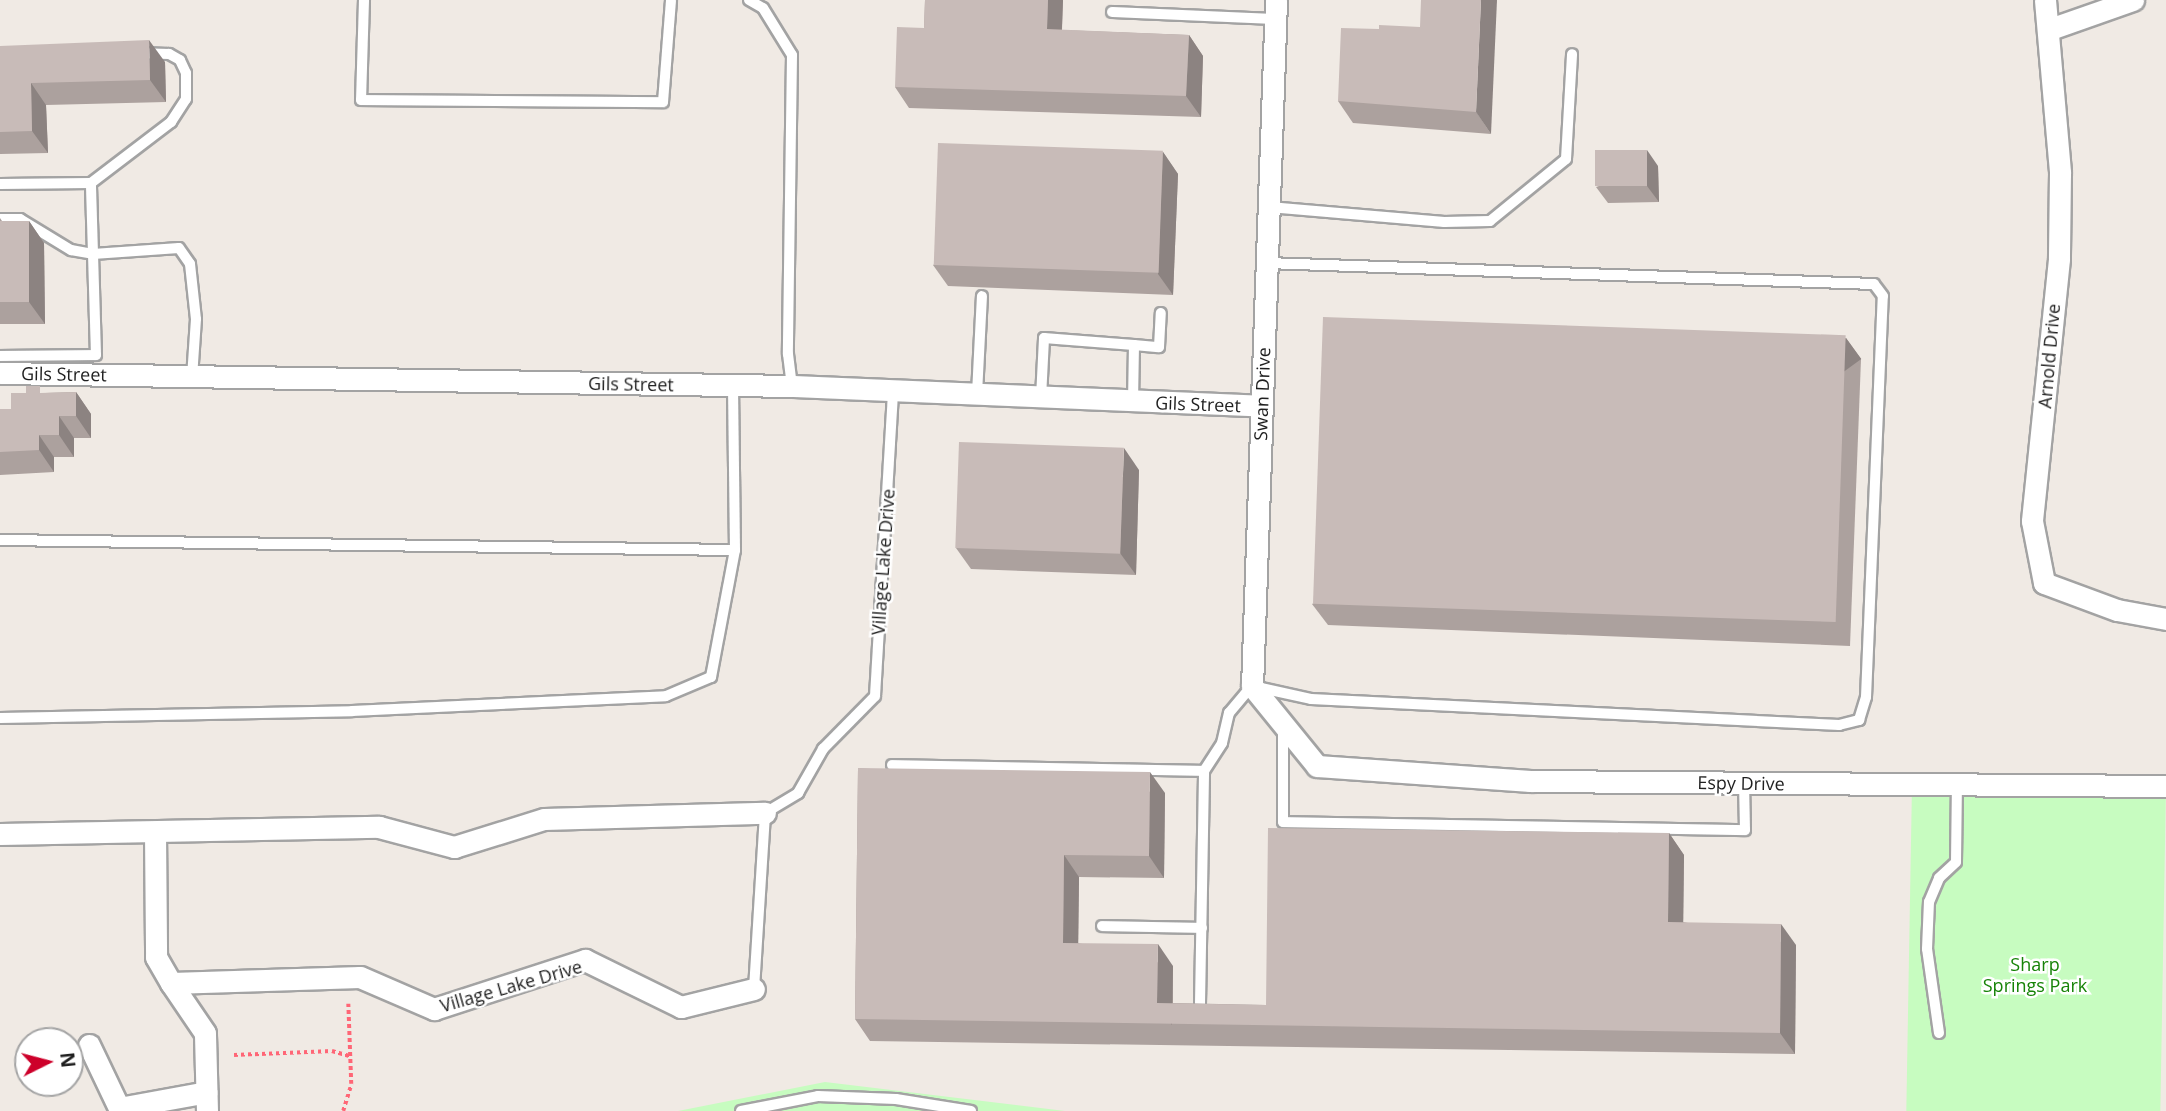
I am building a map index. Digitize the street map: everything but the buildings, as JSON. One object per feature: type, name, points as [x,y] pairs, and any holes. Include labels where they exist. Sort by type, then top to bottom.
[{"type":"street","name":"Arnold Drive","points":[[2045,0],[2050,29],[2060,173],[2059,259],[2032,521],[2044,583],[2117,610],[2166,619]]},
{"type":"street","points":[[2050,29],[2133,0]]},
{"type":"street","name":"Swan Drive","points":[[1252,686],[1276,10]]},
{"type":"street","name":"Gils Street","points":[[0,373],[96,365],[192,377],[792,386],[1262,406]]},
{"type":"street","points":[[1252,686],[1283,730]]},
{"type":"street","name":"Espy Drive","points":[[1283,730],[1317,766],[1530,780],[2166,786]]},
{"type":"street","name":"Village Lake Drive","points":[[0,834],[379,827],[454,847],[544,819],[765,813]]},
{"type":"street","points":[[89,1045],[119,1108],[207,1102],[205,1033],[156,957],[155,832]]},
{"type":"street","name":"Village Lake Drive","points":[[171,983],[360,978],[434,1009],[584,960],[681,1007],[754,989]]},
{"type":"lane","points":[[365,0],[362,100],[663,102],[671,0]]},
{"type":"lane","points":[[749,0],[764,4],[792,55],[788,354],[792,386]]},
{"type":"lane","points":[[1112,12],[1276,10]]},
{"type":"lane","points":[[0,184],[91,183],[171,122],[186,99],[186,73],[180,60],[169,54],[129,53]]},
{"type":"lane","points":[[1269,207],[1444,222],[1490,221],[1566,159],[1572,54]]},
{"type":"lane","points":[[0,356],[96,365],[91,183]]},
{"type":"lane","points":[[0,219],[20,219],[71,250],[93,254],[179,248],[189,257],[195,319],[192,377]]},
{"type":"lane","points":[[1200,1004],[1204,771],[1222,743],[1229,713],[1252,686],[1311,699],[1839,725],[1859,720],[1866,697],[1883,296],[1874,284],[1266,263]]},
{"type":"lane","points":[[977,394],[982,296]]},
{"type":"lane","points":[[1041,398],[1044,338],[1159,347],[1161,313]]},
{"type":"lane","points":[[1133,401],[1134,345]]},
{"type":"lane","points":[[0,718],[352,711],[666,695],[711,677],[735,550],[733,385]]},
{"type":"lane","name":"Village Lake Drive","points":[[754,989],[765,813],[798,793],[823,749],[874,696],[893,390]]},
{"type":"lane","points":[[0,540],[735,550]]},
{"type":"lane","points":[[1283,730],[1283,822],[1745,831],[1744,783]]},
{"type":"lane","points":[[892,765],[1204,771]]},
{"type":"lane","points":[[1939,1033],[1927,950],[1929,902],[1939,878],[1956,862],[1958,785]]},
{"type":"lane","points":[[1102,926],[1202,928]]},
{"type":"lane","points":[[741,1111],[818,1096],[895,1099],[971,1111]]},
{"type":"path","points":[[343,1111],[351,1084],[348,1004]]},
{"type":"path","points":[[234,1055],[332,1051],[350,1056]]},
{"type":"green space","name":"Sharp Springs Park","points":[[1912,784],[2166,788],[2160,1111],[1906,1111]]},
{"type":"green space","points":[[825,1082],[1065,1111],[678,1111]]}]
